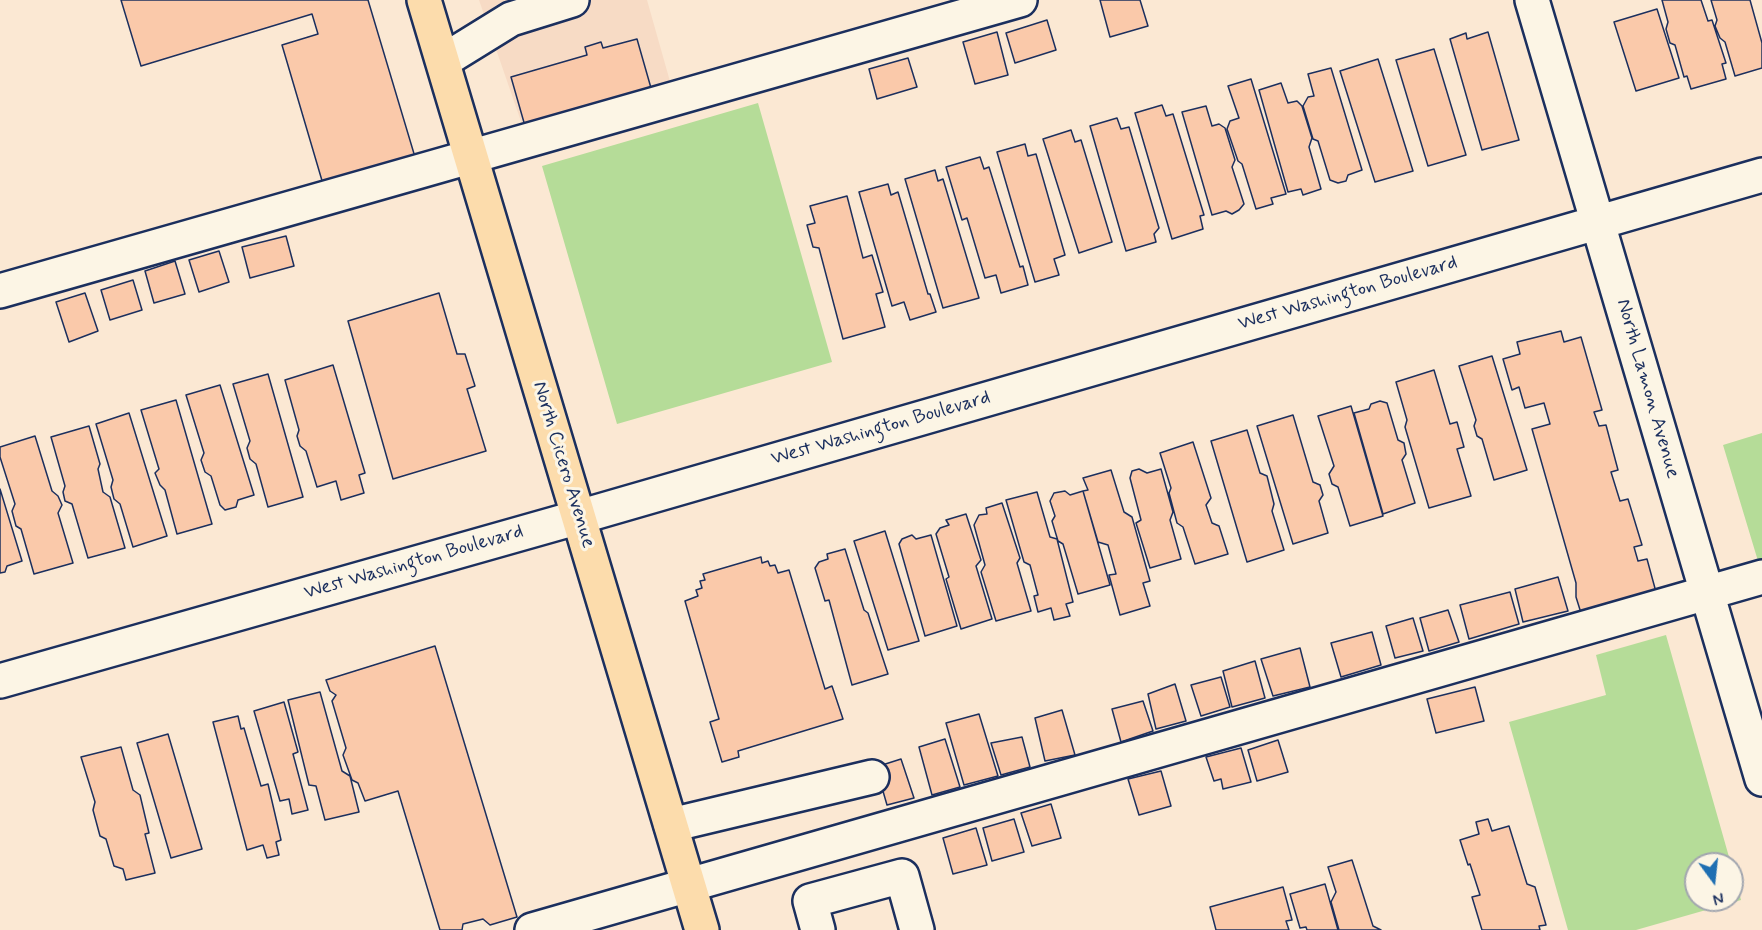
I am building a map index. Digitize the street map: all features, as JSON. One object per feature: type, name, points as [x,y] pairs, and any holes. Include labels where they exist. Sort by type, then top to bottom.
[{"type":"main road","name":"North Cicero Avenue","points":[[424,0],[702,930]]},
{"type":"street","points":[[443,61],[512,19],[569,0]]},
{"type":"street","points":[[0,291],[1020,0]]},
{"type":"street","name":"North Lamon Avenue","points":[[1532,0],[1762,779]]},
{"type":"street","name":"West Washington Boulevard","points":[[0,681],[579,517],[1762,175]]},
{"type":"street","points":[[532,930],[1762,578]]},
{"type":"street","points":[[671,825],[872,777]]},
{"type":"street","points":[[818,930],[810,901],[902,876],[917,930]]},
{"type":"shaded area","points":[[479,0],[647,0],[673,92],[525,133]]},
{"type":"green space","points":[[758,103],[832,362],[617,424],[542,166]]},
{"type":"green space","points":[[1762,433],[1762,560],[1758,561],[1723,445]]},
{"type":"green space","points":[[1666,635],[1728,852],[1684,852],[1684,912],[1699,912],[1636,930],[1568,930],[1509,722],[1606,695],[1596,655]]},
{"type":"building","points":[[121,0],[368,0],[415,157],[323,184],[282,45],[318,34],[312,14],[141,66]]},
{"type":"building","points":[[1100,0],[1140,0],[1148,26],[1110,37]]},
{"type":"building","points":[[1662,0],[1701,0],[1708,21],[1712,20],[1726,63],[1722,64],[1726,79],[1691,89],[1687,76],[1684,77],[1675,45],[1670,43],[1666,29],[1668,22]]},
{"type":"building","points":[[1711,0],[1750,0],[1762,43],[1762,68],[1735,76],[1725,42],[1720,38],[1715,26],[1717,20]]},
{"type":"building","points":[[1657,9],[1679,78],[1636,91],[1614,22]]},
{"type":"building","points":[[1047,20],[1056,50],[1015,63],[1006,33]]},
{"type":"building","points":[[997,32],[1008,75],[975,84],[963,42]]},
{"type":"building","points":[[1488,32],[1519,140],[1482,150],[1450,39],[1466,33],[1467,39]]},
{"type":"building","points":[[637,39],[651,88],[525,126],[511,77],[587,55],[585,47],[601,42],[603,48]]},
{"type":"building","points":[[1434,49],[1466,155],[1428,166],[1396,60]]},
{"type":"building","points":[[908,58],[917,87],[877,99],[869,69]]},
{"type":"building","points":[[1378,59],[1413,171],[1375,182],[1340,71]]},
{"type":"building","points":[[1331,68],[1362,170],[1348,175],[1346,181],[1338,183],[1330,180],[1318,141],[1313,139],[1303,106],[1308,97],[1314,96],[1308,74]]},
{"type":"building","points":[[1251,79],[1286,194],[1271,198],[1273,204],[1256,209],[1242,164],[1238,161],[1227,129],[1230,121],[1239,118],[1228,86]]},
{"type":"building","points":[[1281,83],[1288,103],[1297,101],[1302,106],[1312,138],[1309,147],[1321,189],[1303,195],[1301,189],[1288,192],[1259,90]]},
{"type":"building","points":[[1162,105],[1166,116],[1173,114],[1204,215],[1200,216],[1203,229],[1172,239],[1135,113]]},
{"type":"building","points":[[1206,106],[1212,126],[1219,124],[1225,128],[1235,160],[1232,167],[1244,204],[1232,214],[1226,211],[1212,215],[1182,112]]},
{"type":"building","points":[[1117,118],[1121,129],[1129,127],[1159,228],[1154,234],[1156,242],[1126,251],[1090,126]]},
{"type":"building","points":[[1071,130],[1075,142],[1081,140],[1112,242],[1079,253],[1043,139]]},
{"type":"building","points":[[1025,144],[1028,156],[1036,154],[1065,255],[1054,259],[1059,275],[1035,282],[997,152]]},
{"type":"building","points":[[980,157],[984,169],[989,167],[1020,267],[1023,266],[1028,285],[1001,293],[996,275],[985,278],[967,218],[962,220],[946,167]]},
{"type":"building","points":[[935,170],[938,181],[943,179],[979,298],[943,308],[905,179]]},
{"type":"building","points":[[888,184],[891,195],[898,192],[928,294],[930,294],[936,312],[910,320],[904,302],[892,306],[859,192]]},
{"type":"building","points":[[847,196],[863,258],[872,255],[883,292],[876,294],[885,327],[843,339],[819,248],[813,247],[807,225],[815,223],[810,206]]},
{"type":"building","points":[[286,236],[294,266],[250,278],[242,247]]},
{"type":"building","points":[[219,251],[229,282],[199,292],[189,260]]},
{"type":"building","points":[[175,261],[185,294],[154,303],[145,271]]},
{"type":"building","points":[[133,280],[142,310],[110,320],[101,290]]},
{"type":"building","points":[[85,293],[98,331],[69,342],[56,302]]},
{"type":"building","points":[[439,293],[457,354],[465,354],[475,386],[467,389],[486,451],[393,479],[348,321]]},
{"type":"building","points":[[1561,331],[1564,342],[1581,337],[1602,410],[1594,412],[1599,426],[1606,425],[1618,470],[1611,472],[1620,501],[1628,499],[1642,545],[1634,547],[1638,561],[1647,559],[1656,592],[1581,613],[1576,597],[1576,583],[1532,429],[1550,424],[1544,403],[1525,408],[1519,387],[1512,390],[1503,359],[1520,354],[1517,342]]},
{"type":"building","points":[[1492,356],[1527,470],[1494,480],[1482,439],[1477,436],[1474,426],[1476,420],[1459,366]]},
{"type":"building","points":[[333,365],[365,473],[359,475],[364,493],[341,500],[336,481],[317,487],[306,451],[300,446],[297,436],[299,430],[285,380]]},
{"type":"building","points":[[1434,370],[1450,424],[1457,422],[1464,447],[1457,449],[1471,496],[1429,508],[1405,427],[1407,420],[1396,382]]},
{"type":"building","points":[[268,374],[303,497],[268,507],[256,464],[250,459],[247,448],[250,441],[233,384]]},
{"type":"building","points":[[220,385],[254,495],[238,500],[236,507],[225,510],[220,505],[211,476],[205,472],[201,460],[204,453],[186,395]]},
{"type":"building","points":[[176,400],[212,524],[177,534],[165,490],[155,473],[159,469],[141,410]]},
{"type":"building","points":[[1380,401],[1387,403],[1398,440],[1404,443],[1406,454],[1402,460],[1415,503],[1383,514],[1354,413],[1369,409],[1371,404]]},
{"type":"building","points":[[1351,406],[1383,516],[1350,526],[1338,487],[1332,484],[1329,474],[1334,466],[1318,416]]},
{"type":"building","points":[[129,413],[167,536],[133,547],[120,504],[114,499],[111,487],[113,480],[96,424]]},
{"type":"building","points":[[1293,415],[1313,482],[1320,485],[1323,495],[1319,501],[1328,533],[1293,544],[1257,426]]},
{"type":"building","points":[[89,426],[100,464],[98,469],[103,492],[110,497],[125,548],[88,558],[72,504],[65,501],[63,492],[65,486],[51,437]]},
{"type":"building","points":[[1247,430],[1260,473],[1267,476],[1274,504],[1272,511],[1284,550],[1247,562],[1211,441]]},
{"type":"building","points":[[35,436],[52,491],[58,496],[62,505],[58,513],[73,563],[34,574],[21,529],[16,526],[12,511],[15,504],[0,457],[0,447]]},
{"type":"building","points":[[1193,442],[1211,498],[1206,505],[1212,523],[1219,526],[1228,554],[1195,564],[1183,527],[1177,523],[1169,493],[1171,488],[1160,453]]},
{"type":"building","points":[[1139,469],[1147,473],[1161,469],[1173,512],[1170,520],[1181,559],[1150,568],[1136,523],[1141,520],[1130,478],[1132,471]]},
{"type":"building","points":[[1111,470],[1124,512],[1132,517],[1150,581],[1143,583],[1150,606],[1120,615],[1109,575],[1116,574],[1108,545],[1098,542],[1083,491],[1088,490],[1083,478]]},
{"type":"building","points":[[0,489],[22,561],[7,566],[5,572],[0,573]]},
{"type":"building","points":[[1065,491],[1070,495],[1083,491],[1110,585],[1078,594],[1063,544],[1058,541],[1052,521],[1055,516],[1050,501],[1054,493]]},
{"type":"building","points":[[1037,492],[1050,537],[1057,539],[1073,602],[1066,604],[1070,616],[1054,620],[1051,608],[1038,612],[1034,596],[1038,595],[1030,565],[1024,562],[1006,500]]},
{"type":"building","points":[[1002,503],[1020,558],[1017,563],[1031,611],[996,621],[981,572],[985,565],[974,525],[979,515],[987,514],[986,508]]},
{"type":"building","points":[[966,514],[981,560],[976,566],[992,619],[961,629],[936,534],[940,528],[949,525],[946,520]]},
{"type":"building","points":[[885,531],[919,641],[888,650],[854,541]]},
{"type":"building","points":[[912,535],[916,539],[931,535],[957,626],[925,636],[899,544],[902,539]]},
{"type":"building","points":[[845,549],[864,610],[868,613],[888,674],[852,685],[829,600],[825,601],[815,568],[819,562],[828,559],[827,554]]},
{"type":"building","points":[[761,557],[762,563],[768,561],[770,566],[775,565],[778,573],[789,570],[825,689],[832,686],[843,719],[738,751],[739,757],[722,762],[710,722],[719,719],[685,601],[698,596],[696,590],[702,588],[700,581],[705,580],[703,574]]},
{"type":"building","points":[[1558,577],[1568,611],[1523,622],[1515,589]]},
{"type":"building","points":[[1510,592],[1519,624],[1469,639],[1460,605]]},
{"type":"building","points":[[1448,610],[1459,642],[1429,651],[1420,618]]},
{"type":"building","points":[[1413,618],[1423,651],[1395,658],[1386,626]]},
{"type":"building","points":[[1372,632],[1381,665],[1341,677],[1331,643]]},
{"type":"building","points":[[435,646],[517,917],[490,925],[483,919],[463,924],[462,930],[440,930],[398,791],[365,801],[358,783],[352,780],[343,755],[346,748],[332,701],[336,695],[330,691],[326,680]]},
{"type":"building","points":[[1300,648],[1310,687],[1273,696],[1261,659]]},
{"type":"building","points":[[1255,661],[1265,698],[1232,707],[1223,671]]},
{"type":"building","points":[[1221,677],[1230,707],[1201,716],[1191,685]]},
{"type":"building","points":[[1175,684],[1186,721],[1156,729],[1148,694]]},
{"type":"building","points":[[1475,687],[1484,721],[1436,733],[1427,699]]},
{"type":"building","points":[[320,692],[342,771],[350,776],[359,812],[325,820],[316,786],[309,785],[288,700]]},
{"type":"building","points":[[1143,701],[1153,731],[1121,742],[1112,709]]},
{"type":"building","points":[[284,702],[298,752],[293,754],[308,810],[292,814],[289,799],[280,801],[254,711]]},
{"type":"building","points":[[1062,710],[1075,755],[1045,761],[1035,718]]},
{"type":"building","points":[[979,714],[998,776],[964,785],[946,723]]},
{"type":"building","points":[[238,716],[241,729],[244,728],[261,786],[268,784],[281,840],[276,842],[279,855],[267,858],[263,845],[247,850],[213,722]]},
{"type":"building","points":[[168,734],[202,849],[171,858],[137,743]]},
{"type":"building","points":[[1022,737],[1030,767],[1001,775],[991,743]]},
{"type":"building","points":[[945,739],[960,787],[932,795],[919,747]]},
{"type":"building","points":[[1278,740],[1288,772],[1257,781],[1248,750]]},
{"type":"building","points":[[121,747],[133,790],[140,795],[149,833],[145,834],[155,873],[126,880],[123,869],[114,866],[106,839],[100,836],[93,810],[95,802],[81,757]]},
{"type":"building","points":[[1241,748],[1251,782],[1223,789],[1221,779],[1214,781],[1206,757]]},
{"type":"building","points":[[901,759],[914,798],[887,805],[876,767]]},
{"type":"building","points":[[1161,771],[1171,806],[1139,815],[1128,779]]},
{"type":"building","points":[[1051,804],[1061,838],[1032,846],[1021,813]]},
{"type":"building","points":[[1014,819],[1024,852],[992,861],[983,828]]},
{"type":"building","points":[[1488,819],[1492,831],[1509,826],[1527,884],[1535,887],[1546,925],[1539,926],[1540,930],[1482,930],[1472,897],[1480,895],[1460,840],[1479,834],[1476,822]]},
{"type":"building","points":[[976,828],[987,865],[953,874],[943,838]]},
{"type":"building","points":[[1352,860],[1373,926],[1381,930],[1339,930],[1331,902],[1336,892],[1328,867]]},
{"type":"building","points":[[1325,884],[1338,930],[1300,928],[1290,894]]},
{"type":"building","points":[[1283,887],[1292,920],[1286,921],[1289,930],[1216,930],[1210,907]]}]
